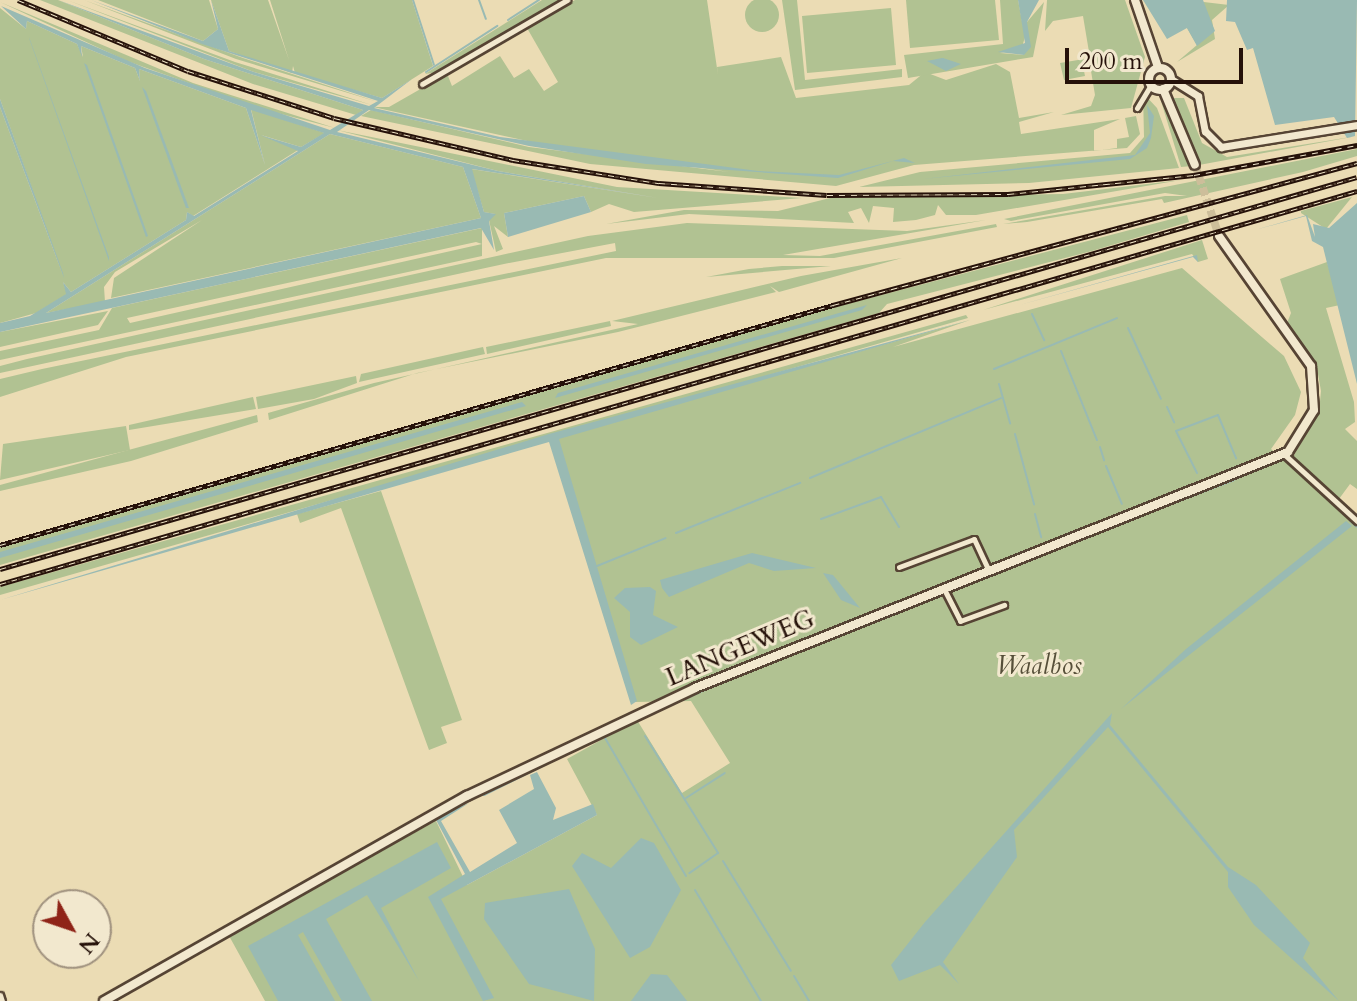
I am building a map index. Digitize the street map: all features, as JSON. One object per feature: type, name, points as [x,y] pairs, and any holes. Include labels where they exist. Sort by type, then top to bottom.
[{"type":"main road","points":[[1135,0],[1158,67],[1171,79],[1163,89]]},
{"type":"main road","points":[[1158,67],[1151,85],[1163,89],[1195,165]]},
{"type":"main road","points":[[1219,236],[1281,326],[1307,357],[1317,389],[1311,420],[1284,454]]},
{"type":"main road","name":"LANGEWEG","points":[[104,1001],[467,796],[695,688],[943,586],[1284,454]]},
{"type":"street","points":[[422,84],[567,0]]},
{"type":"street","points":[[1171,79],[1198,96],[1205,131],[1221,147],[1351,127]]},
{"type":"street","points":[[1137,108],[1151,85]]},
{"type":"street","points":[[1284,454],[1357,521]]},
{"type":"street","points":[[899,567],[974,539],[988,569]]},
{"type":"street","points":[[943,586],[960,621],[1004,605]]},
{"type":"street","points":[[0,995],[2,1001]]},
{"type":"green space","points":[[762,-2],[774,3],[779,15],[774,27],[762,32],[750,27],[745,15],[750,3]]},
{"type":"green space","points":[[40,0],[58,0],[204,59],[363,110],[356,115],[253,84]]},
{"type":"green space","points":[[67,0],[235,62],[372,105],[254,72]]},
{"type":"green space","points":[[84,0],[243,58],[378,102],[236,59]]},
{"type":"green space","points":[[98,0],[209,0],[218,29],[203,41]]},
{"type":"green space","points":[[211,0],[268,0],[289,60],[270,0],[412,0],[433,66],[382,98],[295,73],[293,66],[292,73],[229,51]]},
{"type":"green space","points":[[542,0],[562,0],[453,70],[425,74]]},
{"type":"green space","points":[[575,0],[707,0],[718,75],[717,67],[781,57],[796,98],[909,85],[925,72],[946,80],[996,64],[1010,72],[1019,118],[1054,112],[1019,122],[1021,134],[1120,119],[1094,130],[1094,151],[914,165],[836,186],[590,164],[361,116],[371,110],[529,147],[729,172],[541,144],[373,107],[389,107],[448,76],[452,86],[500,56],[514,78],[529,69],[544,91],[558,82],[527,28]]},
{"type":"green space","points":[[782,0],[797,0],[805,80],[902,69],[902,77],[795,90]]},
{"type":"green space","points":[[906,0],[995,0],[999,40],[910,48]]},
{"type":"green space","points":[[1000,0],[1018,0],[1025,37],[1022,47],[1000,53],[1024,55],[1027,22],[1044,2],[1033,57],[908,78],[904,55],[1003,44]]},
{"type":"green space","points":[[1047,0],[1125,0],[1145,57],[1131,108],[1061,115],[1091,106],[1095,95],[1090,65],[1083,66],[1085,76],[1064,80],[1060,63],[1090,58],[1083,16],[1053,21],[1045,31]]},
{"type":"green space","points":[[1187,0],[1229,5],[1212,20],[1215,39],[1177,62],[1197,45],[1187,28]]},
{"type":"green space","points":[[0,2],[193,83],[335,128],[258,108],[127,61]]},
{"type":"green space","points":[[0,8],[26,29],[27,21],[77,44],[83,57],[81,46],[135,68],[140,81],[139,69],[246,108],[265,165],[251,109],[325,133],[301,147],[261,135],[298,150],[193,216],[187,212],[186,220],[71,292],[63,282],[67,294],[36,313],[0,323],[0,107],[64,278],[0,99]]},
{"type":"green space","points":[[891,8],[896,65],[807,73],[802,16]]},
{"type":"green space","points":[[1143,93],[1157,108],[1179,168],[1029,183],[859,187],[920,172],[1130,153],[1144,137]]},
{"type":"green space","points":[[1171,98],[1184,98],[1202,143],[1227,157],[1357,136],[1199,165]]},
{"type":"green space","points":[[1161,101],[1184,141],[1192,166],[1181,167]]},
{"type":"green space","points":[[1136,116],[1140,134],[1127,148],[1101,150],[1117,148],[1117,139],[1129,137],[1125,118]]},
{"type":"green space","points":[[337,130],[617,187],[802,198],[634,212],[609,204],[591,212],[584,196],[504,213],[508,237],[494,226],[503,249],[496,252],[489,220],[495,214],[484,212],[471,169],[658,198],[498,171]]},
{"type":"green space","points":[[330,134],[463,167],[481,218],[111,298],[114,278],[202,220],[115,272],[104,287],[105,302],[46,313]]},
{"type":"green space","points":[[1357,149],[1357,156],[1303,172],[1164,203],[1162,199],[1003,224],[1165,196],[1187,196],[1165,193],[1011,221],[1004,219]]},
{"type":"green space","points":[[1181,180],[976,215],[946,215],[938,205],[935,215],[893,222],[894,208],[873,206],[869,223],[861,208],[848,212],[854,223],[689,214],[606,224],[684,210],[778,211],[830,198],[1063,194]]},
{"type":"green space","points":[[1352,197],[1326,229],[1301,213],[1301,211]]},
{"type":"green space","points":[[1187,215],[1189,222],[1092,251],[887,304],[879,313],[0,565],[0,547],[809,314]]},
{"type":"green space","points":[[986,220],[783,255],[820,256],[996,224],[997,227],[834,258],[606,258],[126,357],[0,397],[0,379],[42,369],[616,251],[615,243],[504,264],[0,373],[0,366],[27,359],[588,236],[687,223],[907,231]]},
{"type":"green space","points":[[482,228],[482,244],[482,256],[0,360],[0,351],[99,330],[112,308]],"holes":[[[476,242],[482,244],[130,323],[127,318]]]},
{"type":"green space","points":[[1202,240],[1208,259],[1198,262],[1192,254],[983,310]]},
{"type":"green space","points":[[902,258],[779,292],[770,286],[776,292],[618,332],[437,369],[638,324],[612,321],[801,276]]},
{"type":"green space","points":[[1327,262],[1340,305],[1326,308],[1354,402],[1355,422],[1345,429],[1357,441],[1357,489],[1350,484],[1339,499],[1293,457],[1319,412],[1321,391],[1316,363],[1287,323],[1291,313],[1280,279]]},
{"type":"green space","points":[[831,266],[706,277],[749,269]]},
{"type":"green space","name":"Waalbos","points":[[1182,268],[1284,356],[1301,392],[1295,415],[1271,449],[1357,523],[1357,1001],[265,1001],[228,934],[436,821],[467,885],[597,815],[567,759],[637,720],[682,793],[730,763],[691,701],[635,702],[555,438],[970,320],[893,347]]},
{"type":"green space","points":[[108,311],[98,325],[0,347],[0,332]]},
{"type":"green space","points":[[966,315],[968,318],[0,595],[0,587]]},
{"type":"green space","points":[[610,321],[611,326],[487,354],[486,347]]},
{"type":"green space","points":[[483,347],[485,354],[359,382],[361,374]]},
{"type":"green space","points":[[413,374],[269,420],[268,413]]},
{"type":"green space","points":[[356,376],[357,383],[314,399],[258,409],[256,397]]},
{"type":"green space","points":[[253,397],[256,409],[129,430],[129,425]]},
{"type":"green space","points":[[257,415],[258,422],[131,461],[0,491],[0,485]]},
{"type":"green space","points":[[126,426],[130,450],[0,480],[3,444]]},
{"type":"green space","points":[[381,491],[462,720],[441,727],[447,743],[429,750],[341,508],[300,523],[297,514]]},
{"type":"water","points":[[58,0],[254,72],[369,106],[378,101],[202,44],[91,0],[203,41],[218,29],[211,0],[229,51],[382,98],[412,79],[374,108],[500,137],[758,171],[839,175],[904,158],[915,163],[893,161],[838,178],[646,164],[529,146],[369,110],[337,132],[498,171],[658,198],[472,169],[484,212],[496,214],[489,221],[494,250],[481,228],[0,332],[0,323],[30,316],[66,294],[63,282],[71,292],[186,220],[187,212],[194,216],[298,151],[260,135],[301,147],[324,133],[251,110],[265,165],[246,108],[139,69],[140,81],[135,68],[81,46],[82,57],[77,44],[27,21],[26,29],[1,6],[145,68],[330,130],[363,110],[204,59]],"holes":[[[330,134],[463,167],[481,218],[46,313]]]},
{"type":"water","points":[[1018,0],[1039,0],[1027,22],[1031,47],[1024,55],[998,52],[1025,43]]},
{"type":"water","points":[[1143,0],[1203,0],[1215,31],[1197,46],[1187,28],[1167,39]]},
{"type":"water","points":[[1227,0],[1357,0],[1355,136],[1347,138],[1334,117],[1275,125],[1253,48],[1247,50],[1235,22],[1226,21]]},
{"type":"water","points":[[29,37],[109,257],[109,261],[30,41]]},
{"type":"water","points":[[942,58],[961,64],[946,71],[927,61]]},
{"type":"water","points":[[84,63],[148,236],[146,237]]},
{"type":"water","points":[[142,87],[146,91],[189,208],[186,208]]},
{"type":"water","points":[[0,99],[63,273],[64,278],[0,107]]},
{"type":"water","points":[[1147,105],[1154,116],[1151,138],[1147,148],[1130,159],[923,179],[1135,155],[1150,133]]},
{"type":"water","points":[[584,196],[591,212],[508,237],[504,213]]},
{"type":"water","points":[[1357,203],[1357,384],[1323,247],[1312,241],[1306,216],[1255,230],[1307,215],[1315,237],[1313,224],[1329,228]]},
{"type":"water","points":[[1197,255],[1198,262],[1193,257],[984,315]]},
{"type":"water","points":[[867,305],[862,310],[555,398],[558,393]]},
{"type":"water","points":[[970,320],[559,439],[637,701],[631,705],[549,442],[0,600],[549,434]]},
{"type":"water","points":[[522,402],[526,406],[0,558],[0,552]]},
{"type":"water","points":[[1346,521],[1352,526],[1121,709],[1186,649]]},
{"type":"water","points":[[752,553],[816,568],[774,571],[749,563],[669,597],[662,588],[660,580]]},
{"type":"water","points":[[823,573],[833,575],[860,608],[841,600]]},
{"type":"water","points":[[650,587],[656,591],[653,615],[678,627],[641,645],[630,637],[630,612],[614,598],[625,588]]},
{"type":"water","points":[[1112,713],[1110,725],[1228,867],[1256,885],[1310,943],[1303,958],[1339,1001],[1254,925],[1228,887],[1228,872],[1108,727],[1014,830],[1017,857],[943,962],[959,984],[940,965],[899,981],[891,965],[925,922]]},
{"type":"water","points":[[537,772],[556,808],[553,820],[593,804],[597,815],[441,899],[494,998],[483,1001],[428,897],[465,874],[435,818],[469,803],[441,821],[470,872],[517,843],[499,810],[534,789],[530,775]]},
{"type":"water","points":[[641,838],[654,843],[681,890],[650,947],[630,958],[572,866],[582,853],[611,868]]},
{"type":"water","points":[[437,842],[451,868],[381,908],[419,981],[367,895],[326,919],[372,1001],[342,1001],[303,932],[298,935],[335,1001],[278,1001],[248,946]]},
{"type":"water","points":[[569,889],[595,949],[594,1001],[529,984],[484,919],[485,903]]},
{"type":"water","points":[[651,974],[667,975],[687,1001],[631,1001]]},
{"type":"waterway","points":[[413,0],[434,65]]},
{"type":"waterway","points":[[479,0],[486,19]]},
{"type":"waterway","points":[[508,20],[539,0]]},
{"type":"waterway","points":[[426,72],[497,26]]},
{"type":"waterway","points":[[1032,314],[1044,340]]},
{"type":"waterway","points":[[994,369],[1117,318]]},
{"type":"waterway","points":[[1128,328],[1161,399]]},
{"type":"waterway","points":[[1061,351],[1097,440]]},
{"type":"waterway","points":[[999,384],[1010,423]]},
{"type":"waterway","points":[[810,478],[1001,398]]},
{"type":"waterway","points":[[1167,407],[1174,422]]},
{"type":"waterway","points":[[1197,473],[1176,431],[1218,415],[1236,458]]},
{"type":"waterway","points":[[1015,434],[1034,504]]},
{"type":"waterway","points":[[1100,447],[1104,460]]},
{"type":"waterway","points":[[1106,466],[1122,504]]},
{"type":"waterway","points":[[1100,531],[1234,480]]},
{"type":"waterway","points":[[676,533],[800,483]]},
{"type":"waterway","points":[[821,519],[881,497],[899,527]]},
{"type":"waterway","points":[[1035,514],[1041,537]]},
{"type":"waterway","points":[[1350,521],[1357,527]]},
{"type":"waterway","points":[[597,566],[666,538]]},
{"type":"waterway","points":[[673,704],[750,670]]},
{"type":"waterway","points":[[484,795],[632,722]]},
{"type":"waterway","points":[[645,736],[718,853],[689,873]]},
{"type":"waterway","points":[[605,738],[686,876]]},
{"type":"waterway","points":[[686,798],[725,773]]},
{"type":"waterway","points":[[723,861],[791,971]]},
{"type":"waterway","points":[[695,890],[761,1001]]},
{"type":"waterway","points":[[794,976],[809,1001]]},
{"type":"tunnel","points":[[1195,165],[1219,236]]},
{"type":"railway","points":[[18,0],[188,71],[334,118],[513,160],[659,183],[827,195],[1008,194],[1194,175],[1357,145]]},
{"type":"railway","points":[[0,545],[833,305],[1357,163]]},
{"type":"railway","points":[[0,569],[1357,177]]},
{"type":"railway","points":[[0,584],[1357,191]]}]
